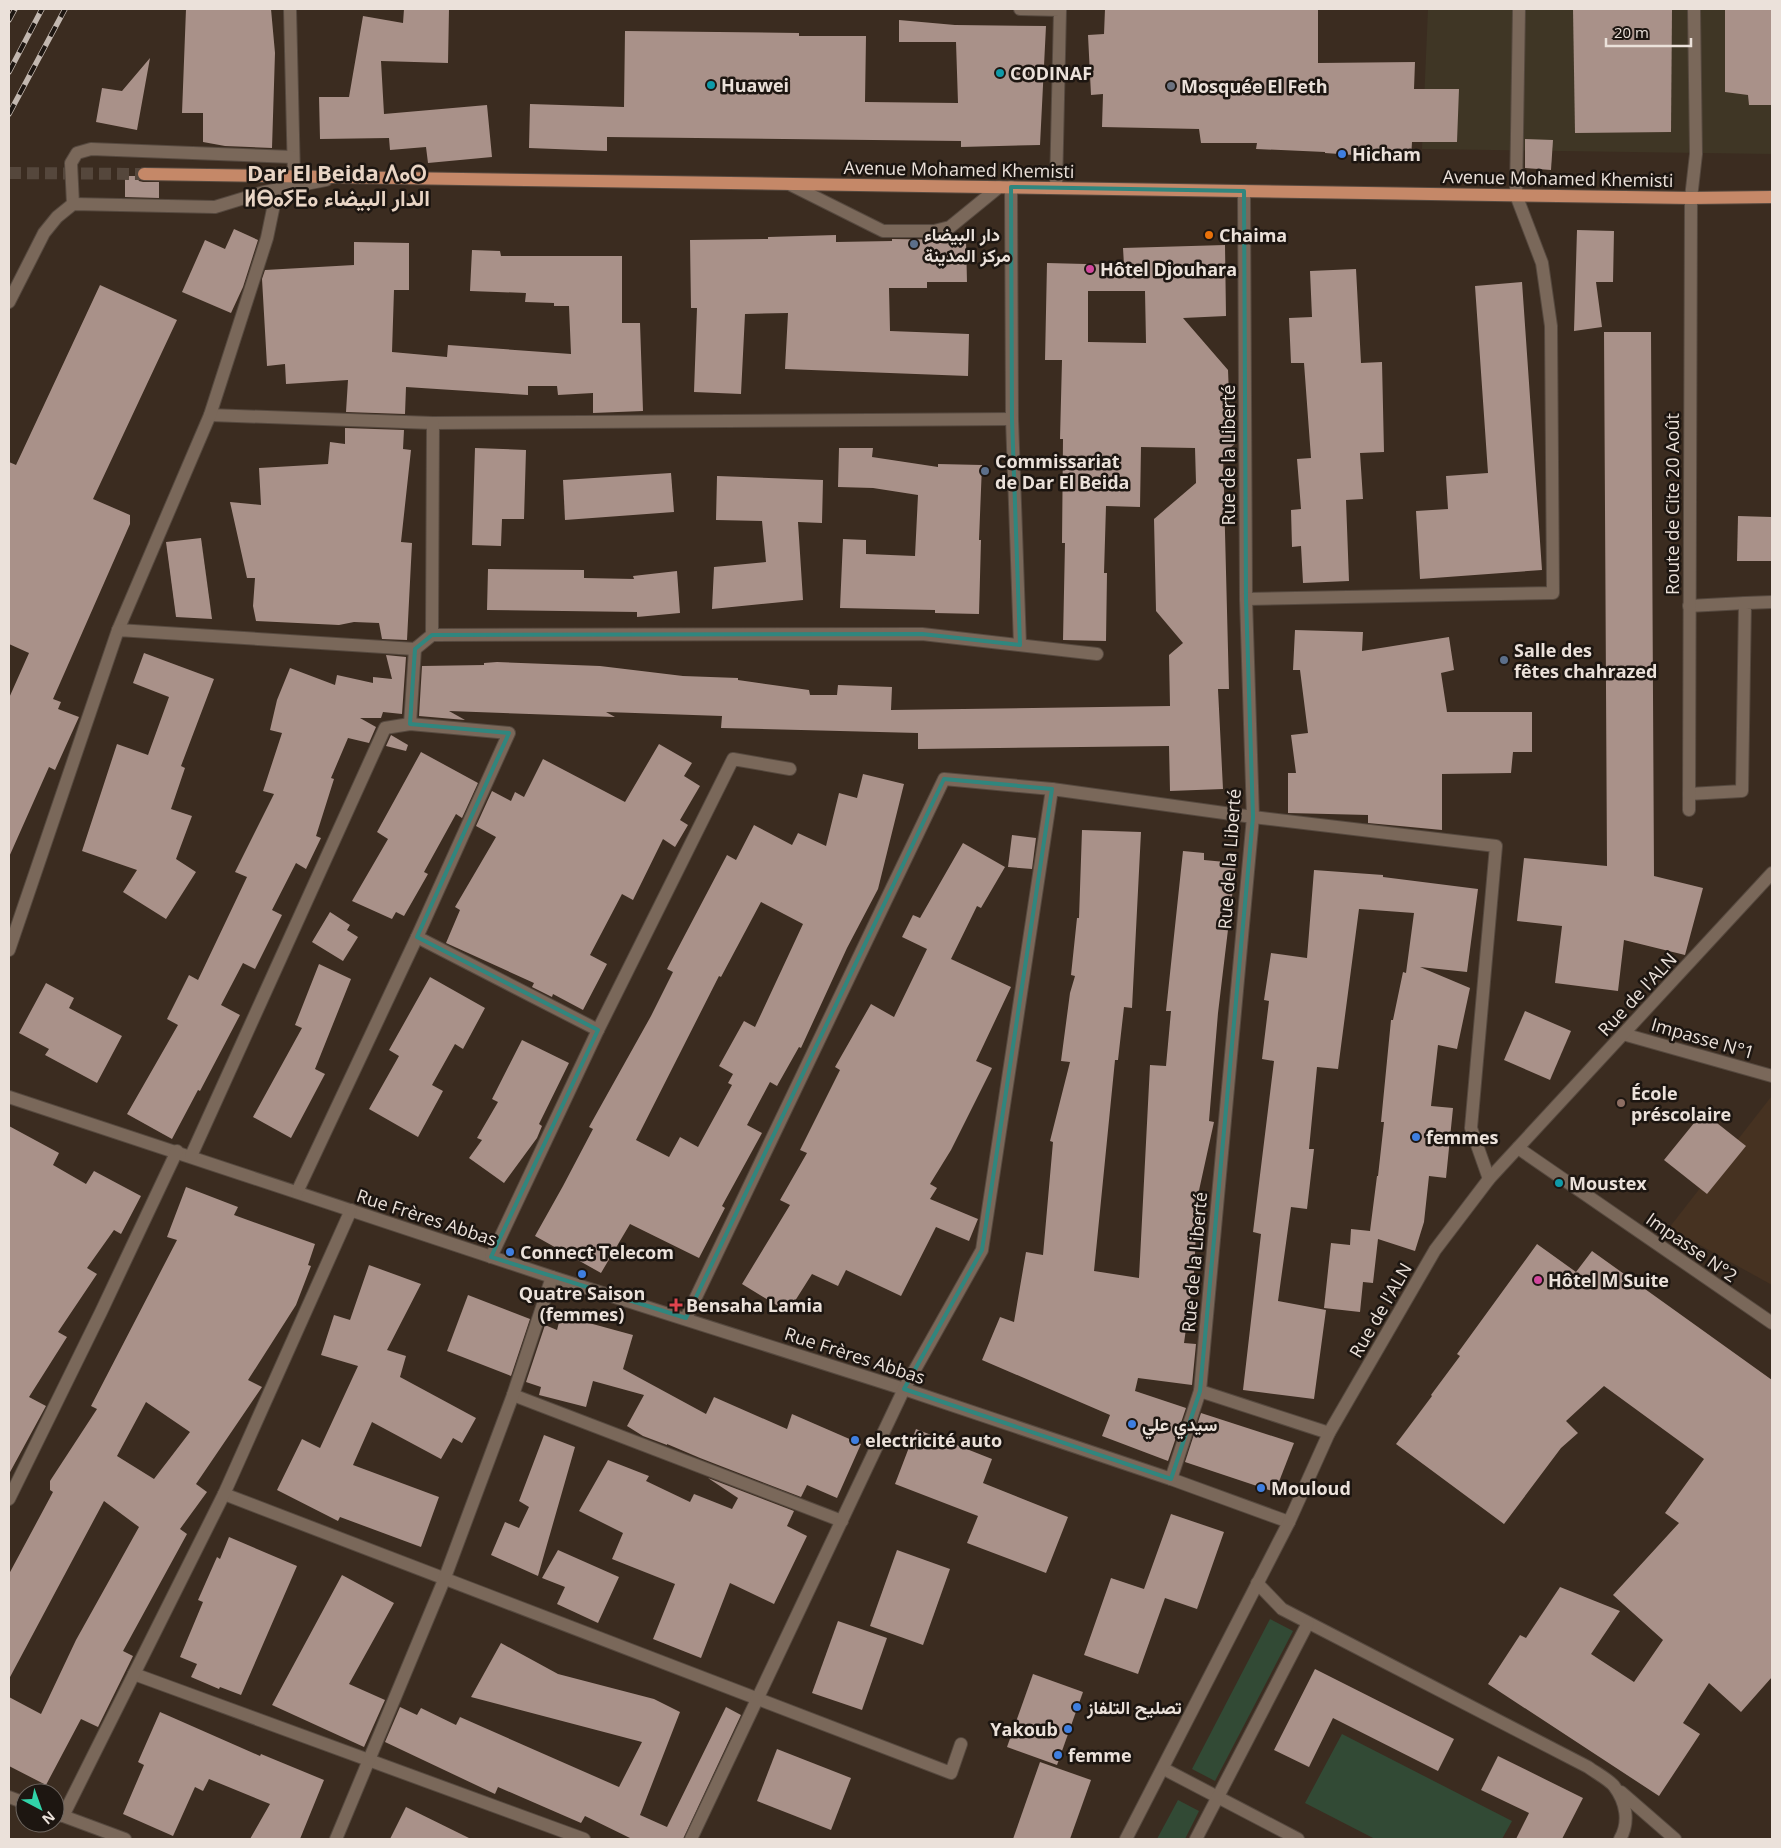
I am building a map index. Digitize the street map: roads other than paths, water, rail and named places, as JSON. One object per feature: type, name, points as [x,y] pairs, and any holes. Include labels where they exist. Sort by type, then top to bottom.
[{"type":"main road","name":"Avenue Mohamed Khemisti","points":[[144,174],[1691,198],[1772,197]]},
{"type":"street","points":[[290,9],[294,177]]},
{"type":"street","points":[[1020,9],[1061,9],[1056,188]]},
{"type":"street","points":[[1246,599],[1554,593],[1551,326],[1542,263],[1516,195],[1520,9]]},
{"type":"street","name":"Route de Cite 20 Août","points":[[1689,810],[1691,198],[1696,154],[1694,9]]},
{"type":"street","points":[[73,204],[71,164],[77,153],[91,149],[293,157]]},
{"type":"street","points":[[9,302],[44,233],[57,217],[73,204],[215,207],[264,192],[338,177]]},
{"type":"street","points":[[790,184],[883,231],[898,232],[950,227],[1005,187]]},
{"type":"street","points":[[1005,187],[1020,645]]},
{"type":"street","points":[[9,950],[118,630],[210,415],[267,238],[277,190]]},
{"type":"street","name":"Rue de la Liberté","points":[[1171,1479],[1200,1391],[1253,817],[1246,599],[1244,191]]},
{"type":"street","points":[[210,415],[433,423],[1012,419]]},
{"type":"street","points":[[432,635],[433,423]]},
{"type":"street","points":[[1689,606],[1772,602]]},
{"type":"street","points":[[1689,794],[1742,791],[1745,603]]},
{"type":"street","points":[[118,630],[414,649],[432,635],[922,634],[1096,654]]},
{"type":"street","points":[[410,724],[414,649]]},
{"type":"street","points":[[191,1156],[385,728],[410,724],[509,733],[297,1192]]},
{"type":"street","points":[[492,1257],[598,1030],[733,759],[790,769]]},
{"type":"street","points":[[686,1318],[944,779],[1052,789],[1253,817],[1496,846],[1470,1128],[1489,1179]]},
{"type":"street","points":[[691,1839],[904,1389],[982,1250],[1052,789]]},
{"type":"street","name":"Rue de l'ALN","points":[[1126,1839],[1164,1769],[1288,1522],[1329,1433],[1434,1250],[1489,1179],[1772,873]]},
{"type":"street","points":[[416,937],[598,1030]]},
{"type":"street","name":"Impasse N°1","points":[[1624,1034],[1772,1076]]},
{"type":"street","name":"Rue Frères Abbas","points":[[9,1097],[177,1151],[552,1277],[686,1318],[904,1389],[1171,1479],[1288,1522]]},
{"type":"street","name":"Impasse N°2","points":[[1518,1148],[1772,1323]]},
{"type":"street","points":[[9,1499],[101,1312],[177,1151]]},
{"type":"street","points":[[65,1804],[134,1674],[224,1494],[351,1210]]},
{"type":"street","points":[[336,1839],[444,1580],[513,1395],[552,1277]]},
{"type":"street","points":[[1200,1391],[1329,1433]]},
{"type":"street","points":[[513,1395],[842,1521]]},
{"type":"street","points":[[224,1494],[951,1773],[961,1744]]},
{"type":"street","points":[[1257,1583],[1282,1609],[1588,1767],[1614,1785],[1675,1839]]},
{"type":"street","points":[[1196,1839],[1308,1623]]},
{"type":"street","points":[[134,1674],[584,1839]]},
{"type":"street","points":[[1164,1769],[1298,1839]]},
{"type":"street","points":[[1614,1785],[1626,1809],[1624,1833],[1620,1839]]},
{"type":"street","points":[[65,1817],[125,1839]]},
{"type":"tunnel","points":[[9,173],[144,174]]},
{"type":"railway","points":[[9,20],[15,9]]},
{"type":"railway","points":[[9,72],[42,9]]},
{"type":"railway","points":[[9,114],[65,9]]},
{"type":"place","name":"CODINAF","points":[[1000,73]]},
{"type":"place","name":"Huawei","points":[[711,85]]},
{"type":"place","name":"Mosquée El Feth","points":[[1171,86]]},
{"type":"place","name":"Hicham","points":[[1342,154]]},
{"type":"place","name":"Chaima","points":[[1209,235]]},
{"type":"place","name":"دار البيضاء مركز المدينة","points":[[914,244]]},
{"type":"place","name":"Hôtel Djouhara","points":[[1090,269]]},
{"type":"place","name":"Commissariat de Dar El Beida","points":[[985,471]]},
{"type":"place","name":"Salle des fêtes chahrazed","points":[[1504,660]]},
{"type":"place","name":"École préscolaire","points":[[1621,1103]]},
{"type":"place","name":"femmes","points":[[1416,1137]]},
{"type":"place","name":"Moustex","points":[[1559,1183]]},
{"type":"place","name":"Connect Telecom","points":[[510,1252]]},
{"type":"place","name":"Quatre Saison (femmes)","points":[[582,1274]]},
{"type":"place","name":"Hôtel M Suite","points":[[1538,1280]]},
{"type":"place","name":"Bensaha Lamia","points":[[676,1305]]},
{"type":"place","name":"سيدي علي","points":[[1132,1424]]},
{"type":"place","name":"electricité auto","points":[[855,1440]]},
{"type":"place","name":"Mouloud","points":[[1261,1488]]},
{"type":"place","name":"تصليح التلفاز","points":[[1077,1707]]},
{"type":"place","name":"Yakoub","points":[[1068,1729]]},
{"type":"place","name":"femme","points":[[1058,1755]]},
{"type":"district","name":"Dar El Beida ⴷⴰⵔ ⵍⴱⴰⵢⴹⴰ الدار البيضاء","points":[[337,184]]}]
